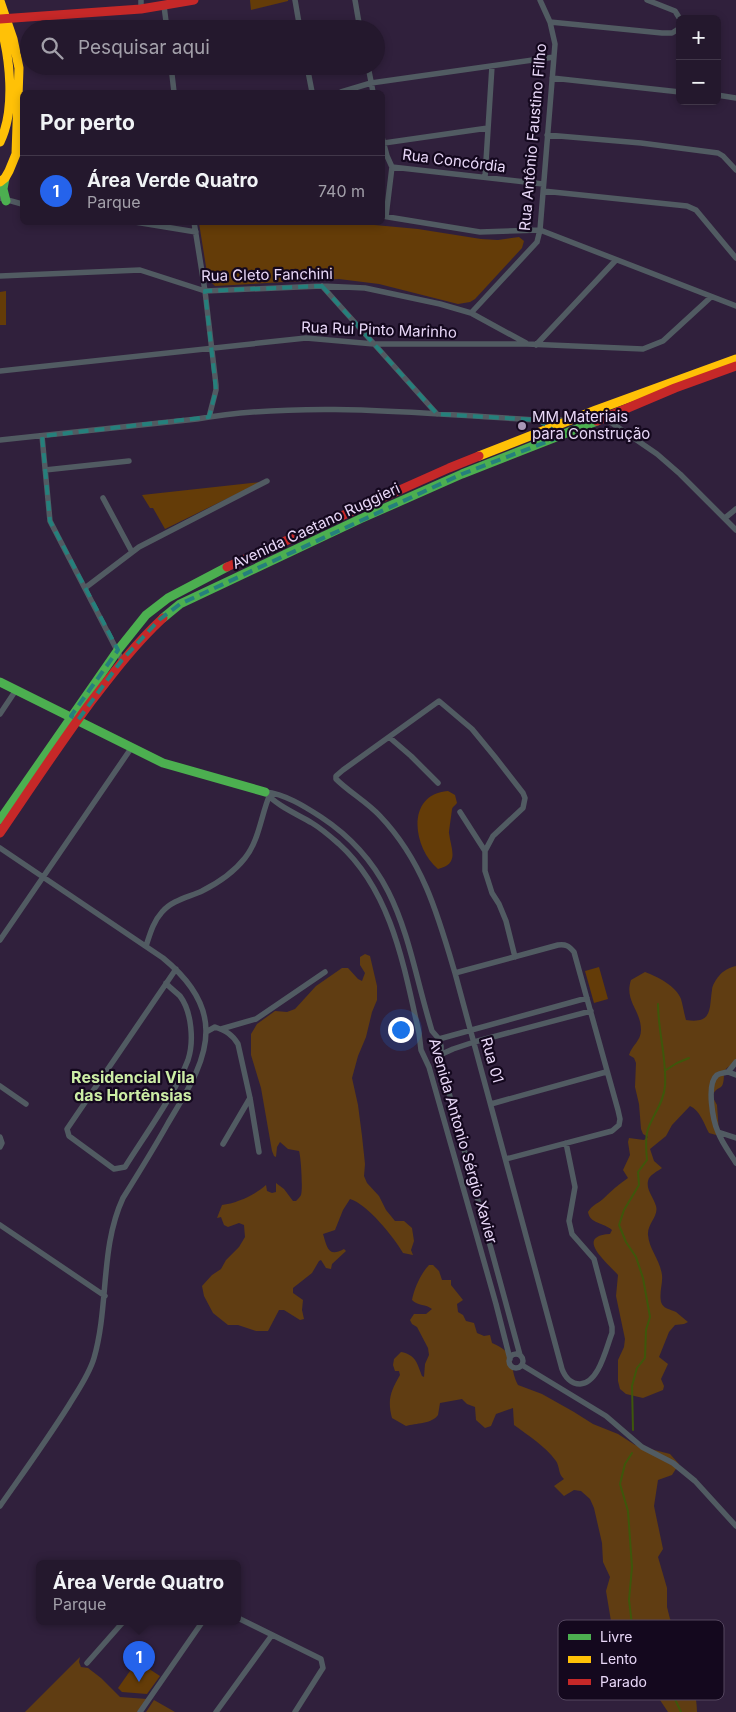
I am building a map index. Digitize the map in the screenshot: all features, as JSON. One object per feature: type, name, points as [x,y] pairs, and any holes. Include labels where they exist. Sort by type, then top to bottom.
[{"type":"main road","points":[[2,20],[141,4],[164,6],[194,0]]},
{"type":"main road","points":[[0,1],[10,77],[6,124],[1,139]]},
{"type":"main road","points":[[2,20],[15,46],[18,68],[20,137],[16,154],[3,180],[3,199]]},
{"type":"main road","name":"Avenida Caetano Ruggieri","points":[[0,833],[118,650],[146,615],[168,598],[214,573],[449,468],[596,410],[736,359]]},
{"type":"main road","name":"Avenida Caetano Ruggieri","points":[[0,820],[74,718],[122,660],[159,620],[180,604],[360,519],[462,474],[736,366]]},
{"type":"main road","points":[[0,682],[168,765],[268,794]]},
{"type":"street","points":[[295,0],[298,20]]},
{"type":"street","points":[[355,0],[358,20]]},
{"type":"street","name":"Rua Antônio Faustino Filho","points":[[471,313],[536,242],[540,230],[555,39],[540,0]]},
{"type":"street","points":[[647,0],[675,11],[678,15]]},
{"type":"street","points":[[164,6],[166,20]]},
{"type":"street","points":[[550,22],[672,34],[676,31]]},
{"type":"street","points":[[348,90],[371,83],[554,57]]},
{"type":"street","points":[[485,177],[492,66]]},
{"type":"street","points":[[172,75],[174,90]]},
{"type":"street","points":[[309,75],[312,90]]},
{"type":"street","points":[[370,75],[373,90]]},
{"type":"street","points":[[552,78],[676,92]]},
{"type":"street","points":[[721,96],[736,98]]},
{"type":"street","points":[[385,140],[488,128]]},
{"type":"street","points":[[547,135],[641,143],[718,153],[736,170]]},
{"type":"street","points":[[385,157],[392,166],[385,210]]},
{"type":"street","name":"Rua Concórdia","points":[[392,166],[485,177],[543,188],[687,206],[696,210],[736,258]]},
{"type":"street","points":[[3,199],[20,203]]},
{"type":"street","points":[[385,216],[480,232],[540,230],[736,306]]},
{"type":"street","points":[[153,225],[196,232]]},
{"type":"street","points":[[195,225],[205,291],[216,390],[209,417]]},
{"type":"street","points":[[536,345],[616,260]]},
{"type":"street","name":"Rua Cleto Fanchini","points":[[0,276],[140,270],[205,291],[322,286],[365,288],[440,304],[471,313],[527,344]]},
{"type":"street","points":[[322,286],[437,414]]},
{"type":"street","name":"Rua Rui Pinto Marinho","points":[[0,372],[306,338],[374,344],[527,344],[644,348],[662,341],[711,297]]},
{"type":"street","points":[[0,440],[228,414],[338,409],[538,420],[576,419]]},
{"type":"street","points":[[596,410],[680,474],[736,530]]},
{"type":"street","points":[[538,420],[553,428],[562,436]]},
{"type":"street","points":[[42,436],[50,521],[122,660]]},
{"type":"street","points":[[45,470],[129,461]]},
{"type":"street","points":[[85,588],[132,552],[163,534],[267,481]]},
{"type":"street","points":[[102,498],[132,552]]},
{"type":"street","points":[[725,518],[736,509]]},
{"type":"street","points":[[0,714],[16,690]]},
{"type":"street","points":[[438,783],[389,737],[440,700],[472,729],[523,793],[523,808],[493,836],[485,852],[485,871],[492,893],[506,921],[515,957]]},
{"type":"street","name":"Rua 01","points":[[389,737],[336,776],[337,780],[380,815],[403,844],[426,882],[440,919],[562,1370],[567,1378],[576,1384],[592,1379],[599,1367],[612,1333],[612,1327],[594,1259],[572,1234],[569,1221],[574,1187],[566,1143]]},
{"type":"street","points":[[0,940],[132,747]]},
{"type":"street","points":[[146,946],[152,925],[162,911],[175,902],[204,890],[231,873],[246,857],[258,834],[268,794]]},
{"type":"street","name":"Avenida Antonio Sérgio Xavier","points":[[268,794],[304,806],[329,822],[358,849],[383,880],[402,922],[432,1031],[438,1039],[442,1054],[441,1062],[520,1355]]},
{"type":"street","name":"Avenida Antonio Sérgio Xavier","points":[[268,794],[288,810],[314,824],[340,845],[364,872],[380,899],[393,932],[419,1034],[420,1050],[429,1067],[510,1359]]},
{"type":"street","points":[[460,812],[485,852]]},
{"type":"street","points":[[0,848],[146,946],[176,969],[194,991],[204,1016],[206,1032],[202,1056],[189,1088],[123,1198],[118,1210],[109,1254],[105,1296],[94,1360],[84,1382],[52,1432],[0,1506]]},
{"type":"street","points":[[455,973],[558,945],[568,946],[574,952],[591,1011],[619,1115],[619,1125],[612,1131],[506,1159]]},
{"type":"street","points":[[166,983],[180,997],[186,1008],[190,1022],[191,1042],[188,1059],[173,1090],[125,1167],[114,1169],[68,1136],[68,1125],[166,983],[176,969]]},
{"type":"street","points":[[221,1029],[256,1019],[325,972]]},
{"type":"street","points":[[438,1039],[587,998]]},
{"type":"street","points":[[442,1054],[474,1042],[591,1011]]},
{"type":"street","points":[[206,1032],[215,1027],[221,1029],[234,1036],[238,1044],[259,1152]]},
{"type":"street","points":[[419,1034],[432,1031]]},
{"type":"street","points":[[429,1067],[438,1065],[441,1062]]},
{"type":"street","points":[[728,1072],[736,1062]]},
{"type":"street","points":[[491,1104],[606,1072]]},
{"type":"street","points":[[736,1075],[728,1072],[719,1074],[715,1077],[712,1085],[712,1106],[718,1132],[736,1163]]},
{"type":"street","points":[[0,1086],[26,1104]]},
{"type":"street","points":[[223,1144],[250,1098]]},
{"type":"street","points":[[718,1132],[736,1138]]},
{"type":"street","points":[[0,1137],[2,1144],[0,1147]]},
{"type":"street","points":[[0,1225],[105,1296]]},
{"type":"street","points":[[514,1354],[520,1355],[523,1361],[522,1365],[517,1368],[512,1367],[510,1359],[514,1354]]},
{"type":"street","points":[[522,1365],[606,1416],[642,1447],[673,1463],[695,1481],[736,1526]]},
{"type":"street","points":[[241,1620],[319,1657],[322,1662],[322,1671],[295,1712]]},
{"type":"street","points":[[87,1663],[120,1625]]},
{"type":"street","points":[[140,1712],[200,1625]]},
{"type":"street","points":[[216,1712],[272,1635]]},
{"type":"highlighted area","points":[[322,286],[437,414],[538,420],[562,436],[462,474],[180,604],[159,620],[122,660],[78,720],[71,716],[118,650],[50,521],[42,436],[209,417],[216,390],[205,291]]},
{"type":"shaded area","points":[[250,0],[288,0],[288,1],[251,10]]},
{"type":"shaded area","points":[[199,225],[375,225],[418,229],[481,239],[498,240],[519,237],[524,241],[522,248],[475,299],[458,304],[379,284],[339,279],[215,286],[208,279]]},
{"type":"shaded area","points":[[6,291],[6,325],[0,325],[0,292]]},
{"type":"shaded area","points":[[261,482],[165,529],[153,508],[150,508],[142,495]]},
{"type":"shaded area","points":[[448,791],[455,795],[457,803],[452,809],[449,831],[453,855],[449,864],[438,869],[429,860],[423,849],[419,836],[419,812],[425,802],[434,794]]},
{"type":"shaded area","points":[[365,954],[370,956],[377,986],[377,1000],[352,1078],[362,1136],[365,1164],[364,1176],[367,1183],[379,1196],[386,1210],[395,1221],[404,1221],[412,1228],[414,1241],[411,1250],[413,1255],[403,1253],[387,1230],[372,1214],[350,1199],[343,1210],[335,1230],[323,1234],[327,1247],[331,1252],[344,1249],[346,1251],[332,1264],[331,1269],[326,1268],[321,1260],[319,1261],[312,1273],[293,1288],[293,1293],[303,1300],[302,1310],[304,1319],[300,1320],[284,1310],[279,1310],[268,1331],[256,1331],[238,1325],[228,1325],[213,1313],[204,1296],[202,1286],[212,1275],[221,1269],[245,1237],[244,1225],[239,1223],[228,1227],[224,1225],[221,1217],[217,1218],[222,1205],[246,1198],[266,1185],[267,1191],[276,1192],[276,1183],[284,1189],[293,1201],[298,1199],[302,1192],[299,1151],[288,1149],[280,1142],[277,1147],[276,1157],[272,1151],[261,1088],[251,1055],[251,1034],[257,1024],[275,1011],[287,1012],[295,1009],[316,986],[342,968],[348,968],[362,981],[365,973],[360,965],[360,957]]},
{"type":"shaded area","points":[[736,966],[736,1064],[724,1071],[722,1086],[712,1096],[717,1105],[719,1133],[716,1135],[709,1133],[699,1114],[690,1106],[672,1125],[666,1136],[650,1149],[654,1161],[662,1168],[654,1173],[648,1181],[649,1191],[656,1210],[648,1235],[662,1275],[661,1302],[665,1307],[676,1312],[688,1322],[675,1325],[669,1332],[659,1357],[668,1364],[661,1379],[664,1386],[663,1390],[643,1398],[626,1394],[620,1389],[618,1381],[618,1360],[624,1347],[625,1339],[616,1296],[618,1275],[602,1259],[594,1245],[594,1240],[599,1236],[610,1234],[612,1230],[591,1219],[588,1212],[628,1178],[623,1170],[630,1155],[629,1138],[644,1140],[648,1137],[643,1134],[641,1129],[639,1104],[635,1087],[636,1063],[634,1058],[629,1055],[640,1037],[641,1030],[631,1000],[629,987],[631,980],[645,972],[655,976],[666,982],[679,994],[686,1020],[701,1020],[708,1014],[710,1009],[714,983],[720,974]]},
{"type":"shaded area","points":[[599,967],[608,999],[594,1003],[585,971]]},
{"type":"shaded area","points":[[429,1265],[433,1265],[439,1271],[442,1280],[451,1280],[451,1285],[463,1300],[457,1304],[458,1312],[463,1315],[466,1321],[474,1323],[477,1333],[484,1336],[490,1335],[492,1343],[501,1347],[510,1356],[518,1385],[542,1394],[593,1424],[618,1434],[635,1445],[670,1454],[679,1464],[672,1475],[658,1480],[654,1506],[663,1549],[658,1557],[667,1588],[667,1607],[671,1620],[611,1620],[606,1591],[610,1577],[603,1562],[602,1543],[590,1499],[581,1491],[574,1490],[564,1496],[554,1486],[564,1479],[557,1463],[542,1446],[514,1425],[513,1408],[496,1414],[491,1426],[485,1428],[476,1420],[475,1407],[467,1404],[462,1399],[440,1403],[438,1415],[428,1422],[406,1426],[392,1418],[391,1395],[400,1375],[399,1371],[395,1371],[394,1359],[401,1352],[410,1355],[415,1360],[424,1377],[425,1364],[429,1355],[428,1348],[417,1327],[410,1320],[414,1314],[426,1314],[432,1309],[412,1300],[423,1272]]},
{"type":"shaded area","points":[[80,1657],[81,1667],[88,1668],[101,1678],[120,1697],[147,1699],[138,1712],[25,1712]]},
{"type":"shaded area","points":[[137,1661],[160,1676],[147,1694],[122,1692],[118,1688]]},
{"type":"shaded area","points":[[154,1700],[175,1712],[146,1712]]},
{"type":"shaded area","points":[[660,1700],[696,1700],[697,1712],[668,1712]]},
{"type":"waterway","points":[[633,1430],[632,1386],[637,1368],[645,1358],[646,1330],[650,1317],[643,1278],[636,1257],[626,1242],[619,1225],[624,1210],[639,1185],[638,1172],[647,1160],[646,1140],[648,1129],[661,1103],[664,1092],[665,1065],[658,1004]]},
{"type":"waterway","points":[[666,1070],[689,1058]]},
{"type":"waterway","points":[[631,1620],[629,1600],[632,1567],[628,1511],[620,1484],[625,1464],[632,1453]]},
{"type":"waterway","points":[[675,1700],[681,1712]]},
{"type":"traffic: fast","points":[[5,178],[3,189],[6,201]]},
{"type":"traffic: fast","points":[[163,618],[180,604],[360,519],[462,474],[597,421]]},
{"type":"traffic: fast","points":[[0,820],[118,650],[146,615],[168,598],[227,567]]},
{"type":"traffic: fast","points":[[0,682],[163,763],[265,792]]},
{"type":"traffic: slow","points":[[0,1],[13,39],[19,68],[16,154],[9,171],[0,182]]},
{"type":"traffic: slow","points":[[0,23],[4,37],[10,83],[8,114],[0,142]]},
{"type":"traffic: slow","points":[[479,456],[596,410],[736,359]]},
{"type":"traffic: jam","points":[[0,19],[141,9],[194,0]]},
{"type":"traffic: jam","points":[[597,421],[675,388],[736,366]]},
{"type":"traffic: jam","points":[[227,567],[479,456]]},
{"type":"traffic: jam","points":[[0,833],[90,703],[134,648],[163,618]]},
{"type":"place","name":"MM Materiais para Construção","points":[[522,426]]},
{"type":"place","name":"Área Verde Quatro","points":[[139,1682]]},
{"type":"district","name":"Residencial Vila das Hortênsias","points":[[133,1086]]}]
